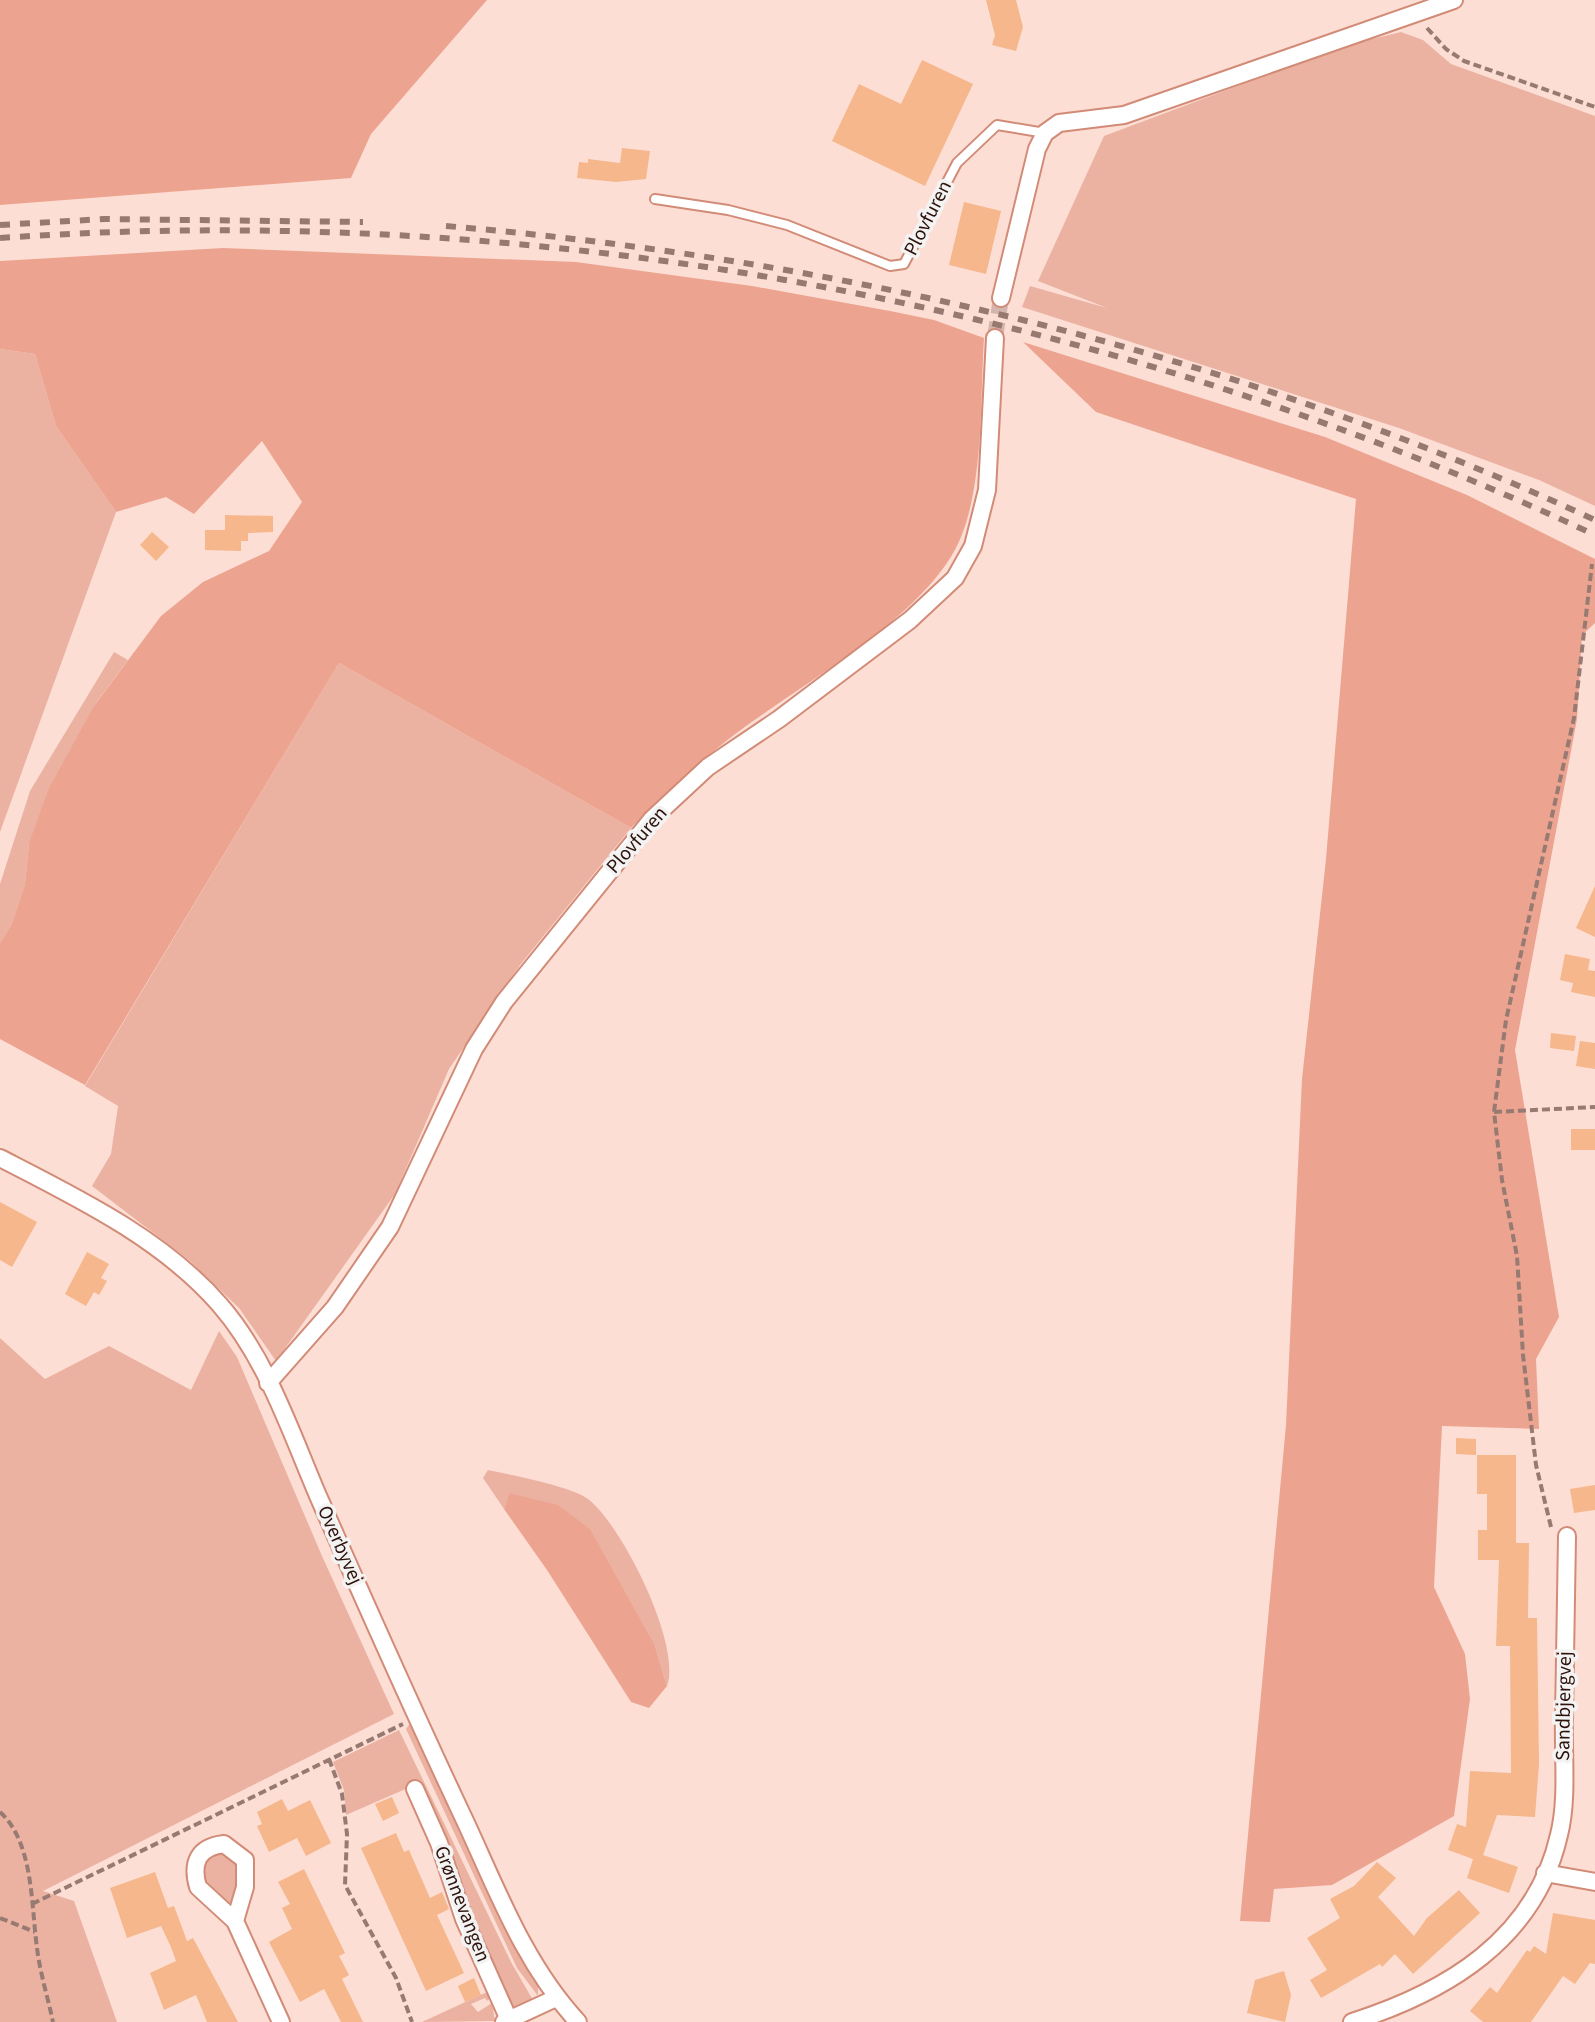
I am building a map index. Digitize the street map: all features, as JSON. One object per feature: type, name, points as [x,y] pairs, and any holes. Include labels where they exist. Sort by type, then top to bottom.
[{"type":"street","name":"Plovfuren","points":[[1045,133],[1059,123],[1124,115],[1454,0]]},
{"type":"street","points":[[1001,298],[1037,149],[1045,133]]},
{"type":"street","name":"Plovfuren","points":[[268,1383],[335,1307],[390,1227],[474,1049],[504,1002],[652,819],[708,767],[779,719],[910,620],[955,578],[973,546],[987,490],[995,338]]},
{"type":"street","name":"Overbyvej","points":[[0,1158],[107,1216],[194,1279],[238,1330],[268,1383],[416,1717],[528,1955],[556,1998],[578,2022]]},
{"type":"street","name":"Sandbjergvej","points":[[1352,2022],[1426,1995],[1463,1973],[1506,1933],[1524,1911],[1545,1873],[1563,1817],[1567,1536]]},
{"type":"street","name":"Grønnevangen","points":[[415,1789],[439,1843],[464,1919],[508,2021],[556,1998]]},
{"type":"street","points":[[235,1921],[245,1887],[245,1860],[224,1844],[210,1846],[198,1855],[195,1864],[198,1887],[235,1921],[281,2022]]},
{"type":"street","points":[[1545,1873],[1595,1882]]},
{"type":"lane","name":"Plovfuren","points":[[655,199],[728,210],[787,225],[890,266],[904,264],[957,163],[997,125],[1045,133]]},
{"type":"path","points":[[1417,13],[1431,35],[1464,61],[1595,107]]},
{"type":"path","points":[[1567,1536],[1553,1534],[1536,1465],[1523,1355],[1517,1256],[1502,1180],[1494,1112],[1506,1020],[1574,718],[1594,583],[1592,564]]},
{"type":"path","points":[[1494,1112],[1595,1107]]},
{"type":"path","points":[[32,1904],[416,1717]]},
{"type":"path","points":[[329,1759],[342,1794],[347,1834],[345,1885],[396,1978],[412,2022]]},
{"type":"path","points":[[0,1812],[11,1822],[27,1871],[53,2022]]},
{"type":"path","points":[[0,1918],[36,1933]]},
{"type":"shaded area","points":[[0,0],[487,0],[371,134],[351,178],[0,205]]},
{"type":"shaded area","points":[[1401,32],[1423,40],[1451,64],[1595,116],[1595,506],[1539,480],[1399,428],[1022,307],[1030,286],[1107,308],[1038,281],[1104,136],[1347,45]]},
{"type":"shaded area","points":[[223,248],[576,262],[752,286],[934,320],[984,338],[980,439],[974,490],[961,537],[944,567],[920,595],[856,649],[700,762],[631,828],[339,663],[85,1085],[0,1039],[0,943],[12,923],[25,884],[29,843],[49,788],[94,706],[161,616],[203,582],[269,551],[302,502],[262,441],[194,514],[166,497],[116,512],[56,426],[35,354],[0,349],[0,261]]},
{"type":"shaded area","points":[[1023,342],[1325,437],[1467,495],[1595,559],[1595,623],[1582,635],[1577,719],[1515,1050],[1559,1317],[1536,1359],[1539,1429],[1442,1426],[1434,1587],[1465,1654],[1470,1699],[1454,1816],[1332,1885],[1274,1889],[1270,1922],[1240,1921],[1286,1425],[1302,1079],[1326,859],[1356,499],[1096,412]]},
{"type":"shaded area","points":[[0,349],[35,354],[56,426],[116,512],[0,832]]},
{"type":"shaded area","points":[[114,652],[128,660],[96,703],[29,843],[25,884],[12,923],[0,943],[0,884],[30,791]]},
{"type":"shaded area","points":[[339,663],[631,828],[520,965],[449,1069],[395,1194],[276,1361],[239,1308],[190,1261],[92,1186],[111,1154],[118,1106],[85,1086]]},
{"type":"shaded area","points":[[219,1331],[237,1357],[394,1714],[43,1891],[74,1901],[117,2022],[0,2022],[0,1338],[45,1379],[109,1346],[191,1390]]},
{"type":"shaded area","points":[[488,1470],[580,1494],[602,1513],[632,1559],[658,1616],[666,1643],[669,1667],[667,1686],[655,1646],[509,1493],[504,1509],[483,1478]]},
{"type":"shaded area","points":[[509,1493],[558,1505],[590,1529],[655,1646],[667,1686],[649,1708],[631,1702],[504,1509]]},
{"type":"shaded area","points":[[411,1722],[496,1906],[538,1986],[538,1996],[517,1968],[406,1729]]},
{"type":"shaded area","points":[[399,1730],[511,1962],[534,2002],[515,2011],[474,1923],[417,1784],[346,1815],[344,1790],[333,1762]]},
{"type":"shaded area","points":[[217,1852],[234,1858],[241,1870],[232,1906],[226,1907],[203,1886],[201,1863]]},
{"type":"shaded area","points":[[487,1992],[490,1998],[487,2001],[485,1998],[471,2004],[478,2012],[492,2003],[495,2021],[422,2022]]},
{"type":"building","points":[[986,0],[1016,0],[1023,27],[1016,51],[992,45],[995,35]]},
{"type":"building","points":[[922,60],[973,84],[925,186],[832,141],[859,84],[901,104]]},
{"type":"building","points":[[622,148],[650,151],[646,179],[616,182],[577,178],[579,162],[588,163],[588,159],[620,163]]},
{"type":"building","points":[[964,202],[1001,211],[986,274],[949,265]]},
{"type":"building","points":[[225,515],[273,516],[273,532],[248,533],[248,541],[241,541],[241,551],[205,550],[205,530],[225,530]]},
{"type":"building","points":[[152,532],[169,547],[156,561],[140,545]]},
{"type":"building","points":[[1595,886],[1595,937],[1576,928]]},
{"type":"building","points":[[1565,954],[1590,959],[1588,970],[1595,971],[1595,997],[1571,992],[1573,983],[1560,980]]},
{"type":"building","points":[[1551,1033],[1576,1036],[1574,1051],[1550,1048]]},
{"type":"building","points":[[1580,1041],[1595,1043],[1595,1069],[1576,1066]]},
{"type":"building","points":[[1571,1129],[1595,1129],[1595,1150],[1571,1150]]},
{"type":"building","points":[[0,1202],[37,1222],[12,1267],[0,1260]]},
{"type":"building","points":[[87,1252],[109,1264],[101,1278],[107,1281],[99,1295],[94,1292],[86,1306],[65,1294]]},
{"type":"building","points":[[1456,1438],[1476,1439],[1476,1455],[1456,1454]]},
{"type":"building","points":[[1477,1455],[1516,1455],[1516,1543],[1529,1543],[1528,1618],[1537,1618],[1539,1764],[1535,1817],[1497,1815],[1483,1855],[1518,1867],[1509,1893],[1467,1878],[1473,1859],[1448,1850],[1457,1824],[1466,1827],[1470,1771],[1511,1773],[1510,1646],[1496,1646],[1499,1560],[1478,1560],[1478,1530],[1487,1530],[1487,1494],[1477,1494]]},
{"type":"building","points":[[1595,1485],[1595,1510],[1574,1513],[1570,1489]]},
{"type":"building","points":[[392,1797],[399,1813],[383,1821],[375,1804]]},
{"type":"building","points":[[282,1799],[288,1811],[310,1800],[331,1843],[306,1856],[297,1838],[269,1852],[257,1826],[262,1824],[257,1812]]},
{"type":"building","points":[[396,1833],[404,1852],[409,1850],[430,1898],[442,1892],[449,1909],[437,1915],[464,1973],[426,1991],[361,1848]]},
{"type":"building","points":[[1377,1862],[1396,1878],[1378,1897],[1414,1936],[1427,1918],[1459,1890],[1480,1913],[1413,1974],[1395,1954],[1382,1967],[1380,1964],[1321,1998],[1310,1980],[1327,1970],[1307,1938],[1340,1918],[1330,1899],[1354,1886]]},
{"type":"building","points":[[304,1869],[345,1953],[339,1956],[349,1975],[342,1979],[363,2022],[341,2022],[324,1989],[300,2002],[269,1942],[292,1929],[282,1908],[290,1904],[278,1882]]},
{"type":"building","points":[[155,1872],[168,1908],[174,1906],[187,1941],[193,1938],[238,2022],[207,2022],[196,1995],[164,2010],[150,1973],[176,1961],[171,1947],[161,1926],[127,1938],[110,1888]]},
{"type":"building","points":[[1553,1913],[1595,1920],[1595,1964],[1590,1963],[1575,1984],[1563,1976],[1531,2022],[1483,2022],[1470,2011],[1490,1987],[1497,1993],[1527,1950],[1530,1952],[1534,1946],[1546,1954]]},
{"type":"building","points":[[1284,1971],[1291,1995],[1285,2022],[1247,2013],[1255,1980]]},
{"type":"building","points":[[474,1978],[481,1995],[465,2002],[458,1986]]},
{"type":"tunnel","points":[[995,338],[1001,298]]},
{"type":"railway","points":[[0,225],[104,219],[363,222]]},
{"type":"railway","points":[[446,226],[595,242],[742,263],[889,290],[1034,323],[1177,362],[1318,408],[1458,461],[1595,520]]},
{"type":"railway","points":[[0,238],[204,230],[409,236],[613,254],[816,286],[1017,329],[1214,386],[1407,454],[1595,535]]}]
